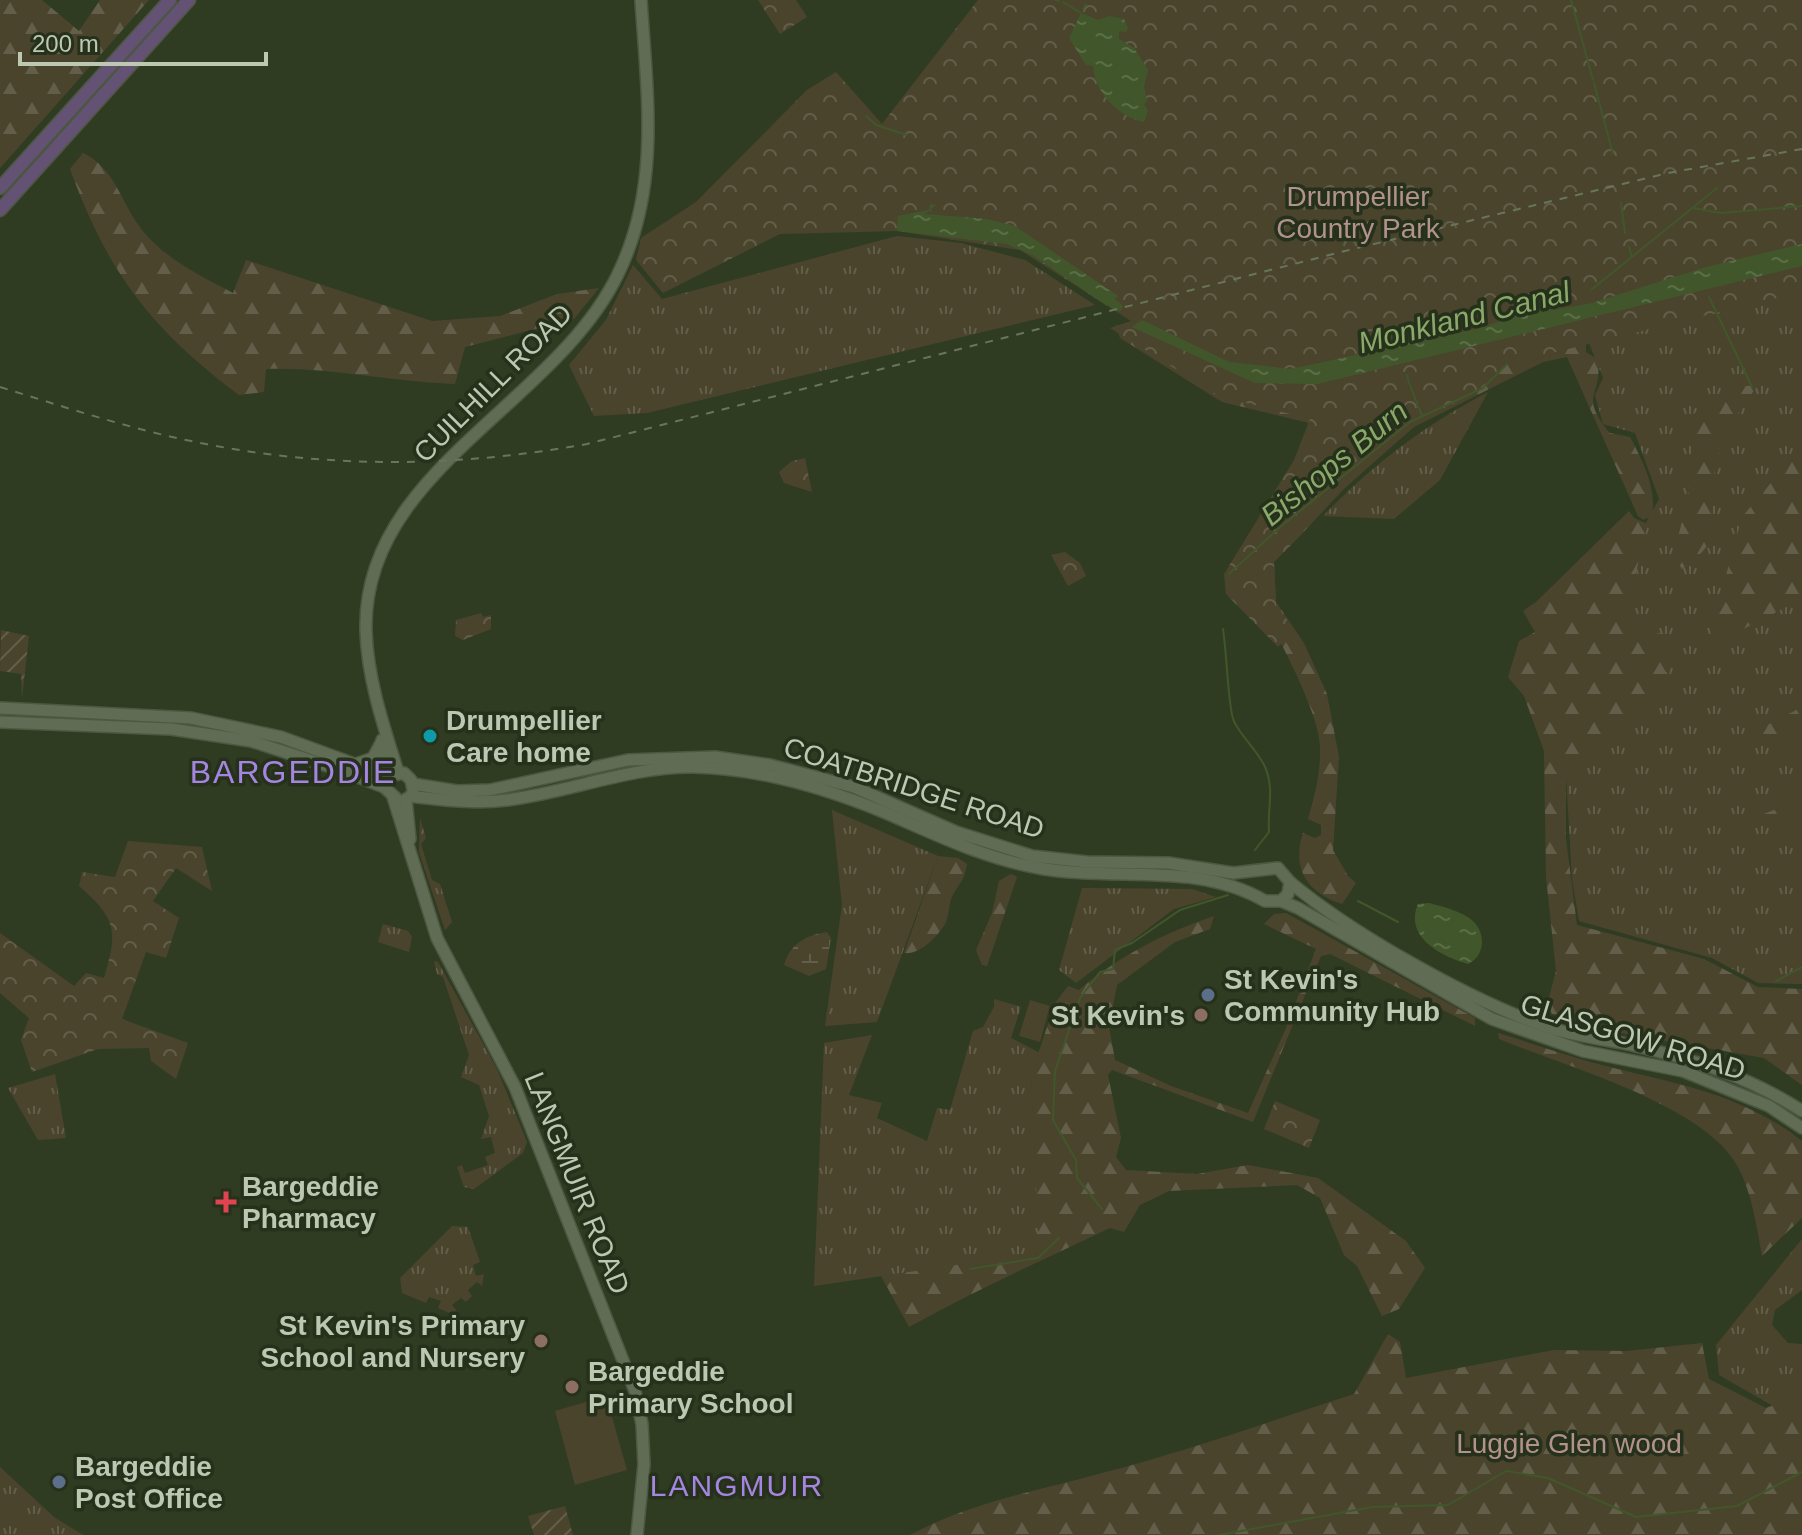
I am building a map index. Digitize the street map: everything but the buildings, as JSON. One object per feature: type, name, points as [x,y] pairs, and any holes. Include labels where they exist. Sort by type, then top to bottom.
[{"type":"highway","points":[[0,188],[170,0]]},
{"type":"highway","points":[[0,210],[189,0]]},
{"type":"main road","name":"CUILHILL ROAD","points":[[380,707],[366,629],[379,558],[413,498],[557,361],[594,316],[619,272],[636,230],[649,167],[641,0]]},
{"type":"main road","points":[[380,707],[382,741],[393,797]]},
{"type":"main road","points":[[380,707],[389,778]]},
{"type":"main road","points":[[0,708],[191,718],[281,737],[389,778]]},
{"type":"main road","points":[[0,722],[197,731],[293,752],[389,778],[408,776],[413,784]]},
{"type":"main road","points":[[355,764],[373,758],[382,741]]},
{"type":"main road","name":"COATBRIDGE ROAD","points":[[413,784],[457,791],[490,790],[628,760],[671,756],[743,760],[854,787],[956,832],[1032,856],[1087,862],[1168,863],[1233,873],[1278,868],[1290,882]]},
{"type":"main road","name":"COATBRIDGE ROAD","points":[[393,797],[511,799],[622,773],[672,768],[732,770],[841,795],[964,848],[1028,866],[1102,874],[1172,875],[1255,892],[1265,901],[1281,901]]},
{"type":"main road","name":"LANGMUIR ROAD","points":[[413,784],[408,798],[413,863]]},
{"type":"main road","name":"LANGMUIR ROAD","points":[[393,797],[443,953],[515,1087],[635,1391],[642,1424],[644,1464],[637,1535]]},
{"type":"main road","points":[[408,823],[412,813],[422,804],[436,799]]},
{"type":"main road","points":[[1255,892],[1259,872]]},
{"type":"main road","points":[[1281,901],[1288,894],[1290,882]]},
{"type":"main road","name":"GLASGOW ROAD","points":[[1290,882],[1317,904],[1497,1006],[1545,1027],[1677,1055],[1753,1082],[1802,1111]]},
{"type":"main road","name":"GLASGOW ROAD","points":[[1281,901],[1492,1019],[1538,1038],[1683,1071],[1769,1106],[1802,1128]]},
{"type":"main road","points":[[1492,1019],[1497,1006]]},
{"type":"main road","points":[[1624,1058],[1627,1044]]},
{"type":"green space","points":[[0,0],[42,0],[79,31],[100,0],[149,0],[0,168]]},
{"type":"green space","points":[[758,0],[796,0],[807,17],[780,34]]},
{"type":"green space","name":"Drumpellier Country Park","points":[[978,0],[1802,0],[1802,292],[1507,364],[1472,393],[1424,420],[1357,476],[1274,562],[1276,605],[1295,630],[1278,647],[1226,594],[1224,574],[1294,460],[1310,419],[1219,396],[1110,328],[1131,321],[1020,250],[897,231],[780,234],[663,293],[636,260],[641,238],[696,202],[807,90],[836,72],[882,124]]},
{"type":"green space","points":[[83,153],[103,168],[142,230],[161,250],[233,293],[246,260],[432,321],[500,316],[557,294],[599,288],[574,319],[465,347],[455,384],[314,370],[266,369],[264,392],[239,395],[208,371],[157,322],[117,269],[100,239],[70,169]]},
{"type":"green space","points":[[897,236],[961,243],[1025,260],[1095,305],[647,413],[594,416],[569,365],[606,320],[633,265],[662,299]]},
{"type":"green space","points":[[1802,284],[1802,984],[1758,983],[1712,958],[1579,921],[1572,879],[1566,775],[1636,652],[1618,574],[1659,499],[1635,433],[1603,424],[1595,395],[1603,378],[1587,338]]},
{"type":"green space","points":[[1116,325],[1586,329],[1586,352],[1597,359],[1595,409],[1610,433],[1630,437],[1644,465],[1651,485],[1653,506],[1652,516],[1643,520],[1638,516],[1567,357],[1543,362],[1414,427],[1305,523],[1274,562],[1276,602],[1304,643],[1327,694],[1339,757],[1333,850],[1348,876],[1356,883],[1342,904],[1312,886],[1301,868],[1299,858],[1303,833],[1315,838],[1321,835],[1321,825],[1308,819],[1320,765],[1320,746],[1312,711],[1254,592],[1309,423],[1222,402],[1120,338]]},
{"type":"green space","points":[[1758,385],[1731,427],[1717,462],[1712,491],[1713,526],[1707,546],[1682,569],[1673,554],[1692,470],[1690,418],[1721,393]]},
{"type":"green space","points":[[1488,392],[1440,480],[1394,519],[1323,516],[1361,479],[1401,447]]},
{"type":"green space","points":[[1802,456],[1802,599],[1706,648],[1742,517],[1787,464]]},
{"type":"green space","points":[[805,458],[812,492],[784,483],[779,472],[792,461]]},
{"type":"green space","points":[[1629,511],[1634,518],[1648,524],[1629,600],[1634,638],[1661,633],[1671,667],[1615,730],[1588,740],[1566,775],[1566,839],[1577,925],[1704,959],[1758,987],[1802,989],[1802,1085],[1764,1058],[1627,1034],[1552,1014],[1547,1005],[1556,971],[1546,877],[1544,751],[1524,696],[1508,677],[1519,641],[1535,632],[1523,611]]},
{"type":"green space","points":[[1065,552],[1080,563],[1086,576],[1068,586],[1051,555]]},
{"type":"green space","points":[[481,613],[483,617],[491,615],[491,629],[463,640],[455,636],[456,620]]},
{"type":"green space","points":[[1,630],[29,636],[22,698],[21,674],[0,671]]},
{"type":"green space","points":[[1802,707],[1800,734],[1773,741],[1743,740],[1761,729]]},
{"type":"green space","points":[[1802,799],[1802,823],[1765,821],[1761,815]]},
{"type":"green space","points":[[832,810],[938,856],[877,1022],[825,1026],[842,905]]},
{"type":"green space","points":[[420,818],[426,838],[421,844],[432,880],[440,884],[452,922],[445,930],[419,852]]},
{"type":"green space","points":[[128,841],[202,847],[212,891],[176,868],[153,901],[179,918],[166,958],[146,952],[122,1019],[188,1043],[176,1079],[151,1061],[149,1048],[98,1049],[32,1072],[21,1040],[29,1018],[0,993],[0,933],[74,986],[86,973],[104,978],[111,948],[111,927],[101,908],[79,886],[82,872],[115,877]]},
{"type":"green space","points":[[938,856],[958,858],[967,864],[964,877],[952,896],[942,929],[922,948],[904,953]]},
{"type":"green space","points":[[1011,874],[1017,877],[987,966],[982,965],[976,950],[992,913],[999,881]]},
{"type":"green space","points":[[1082,888],[1192,889],[1216,897],[1174,909],[1076,983],[1059,970]]},
{"type":"green space","points":[[1286,913],[1475,1018],[1475,1026],[1330,954],[1321,956],[1253,1122],[1112,1070],[1108,1075],[1121,1138],[1116,1157],[1126,1170],[1197,1174],[1248,1165],[1318,1178],[1406,1241],[1425,1268],[1399,1309],[1382,1316],[1357,1266],[1344,1255],[1320,1198],[1297,1185],[1169,1191],[1140,1205],[1124,1232],[1110,1228],[909,1327],[881,1276],[1039,1253],[1031,1075],[1055,1003],[1068,986],[1079,990],[1110,966],[1143,947],[1214,916],[1210,929],[1175,942],[1117,985],[1109,1027],[1115,1060],[1171,1086],[1248,1113],[1286,1028],[1316,949],[1264,924],[1274,914]]},
{"type":"green space","points":[[383,924],[408,931],[412,937],[409,952],[378,942]]},
{"type":"green space","points":[[827,932],[831,938],[826,969],[809,976],[784,965],[790,951],[800,942]]},
{"type":"green space","points":[[434,961],[438,962],[497,1069],[527,1142],[523,1153],[474,1189],[464,1187],[457,1167],[462,1165],[465,1173],[488,1165],[485,1157],[495,1153],[491,1137],[481,1139],[489,1116],[479,1085],[461,1077],[469,1055],[443,977],[437,974]]},
{"type":"green space","points":[[994,999],[1021,1007],[1011,1038],[1040,1053],[1031,1075],[1040,1253],[814,1286],[824,1043],[872,1035],[849,1095],[882,1103],[877,1118],[927,1141],[937,1108],[950,1110],[973,1031],[983,1027],[994,1007]]},
{"type":"green space","points":[[1030,1000],[1050,1006],[1040,1042],[1019,1036]]},
{"type":"green space","points":[[1498,1033],[1585,1060],[1704,1091],[1778,1124],[1802,1141],[1802,1218],[1762,1256],[1747,1188],[1738,1167],[1721,1145],[1665,1106],[1595,1075],[1499,1039]]},
{"type":"green space","points":[[55,1074],[66,1138],[38,1140],[8,1088]]},
{"type":"green space","points":[[1275,1101],[1320,1120],[1309,1148],[1264,1129]]},
{"type":"green space","points":[[452,1226],[468,1227],[480,1262],[473,1265],[476,1276],[484,1274],[482,1286],[477,1282],[468,1290],[472,1296],[466,1302],[461,1298],[452,1305],[457,1311],[452,1314],[438,1308],[441,1301],[429,1297],[426,1303],[402,1293],[400,1278]]},
{"type":"green space","points":[[1802,1239],[1802,1290],[1775,1310],[1772,1325],[1788,1343],[1802,1344],[1802,1394],[1773,1406],[1719,1375],[1716,1345]]},
{"type":"green space","name":"Luggie Glen wood","points":[[1388,1334],[1400,1342],[1406,1378],[1554,1350],[1627,1351],[1702,1343],[1709,1379],[1766,1408],[1802,1394],[1802,1535],[910,1535],[981,1505],[1166,1455],[1354,1394]]},
{"type":"green space","points":[[606,1396],[627,1470],[575,1485],[555,1411]]},
{"type":"green space","points":[[0,1467],[54,1517],[83,1535],[0,1535]]},
{"type":"green space","points":[[565,1506],[573,1535],[534,1535],[528,1516]]},
{"type":"water","points":[[1081,13],[1098,20],[1109,16],[1124,19],[1128,28],[1126,32],[1119,31],[1119,39],[1134,48],[1148,70],[1144,86],[1147,101],[1144,104],[1148,111],[1144,122],[1126,115],[1110,102],[1098,85],[1093,66],[1086,65],[1069,38]]},
{"type":"water","points":[[930,204],[936,205],[930,210],[935,213],[929,211],[925,214],[986,219],[1015,226],[1118,296],[1107,306],[1034,256],[1007,244],[897,231],[898,216],[929,210]]},
{"type":"water","points":[[1802,244],[1802,266],[1317,384],[1255,383],[1132,327],[1142,320],[1229,362],[1291,369],[1485,327],[1513,316],[1540,297],[1554,310],[1592,303],[1706,267]]},
{"type":"water","points":[[1429,903],[1464,915],[1477,926],[1482,943],[1478,955],[1471,962],[1468,964],[1447,956],[1421,935],[1415,916],[1418,904]]},
{"type":"waterway","points":[[1571,0],[1593,80]]},
{"type":"waterway","points":[[1063,2],[1081,13]]},
{"type":"waterway","points":[[1083,9],[1086,4]]},
{"type":"waterway","points":[[1594,83],[1613,154]]},
{"type":"waterway","points":[[866,116],[876,125],[907,135]]},
{"type":"waterway","name":"Bishops Burn","points":[[1591,290],[1717,188]]},
{"type":"waterway","points":[[1621,203],[1625,233]]},
{"type":"waterway","points":[[1698,209],[1693,208],[1721,213],[1802,206]]},
{"type":"waterway","points":[[1629,247],[1632,257]]},
{"type":"waterway","name":"Monkland Canal","points":[[1101,295],[1118,307]]},
{"type":"waterway","points":[[1709,297],[1752,387]]},
{"type":"waterway","name":"Bishops Burn","points":[[1229,574],[1279,528],[1410,422],[1483,388],[1507,364]]},
{"type":"waterway","points":[[1407,375],[1409,383]]},
{"type":"waterway","points":[[1410,385],[1422,416]]},
{"type":"waterway","name":"Bishops Burn","points":[[1223,629],[1232,715],[1262,761],[1270,784],[1269,832],[1255,850]]},
{"type":"waterway","name":"Bishops Burn","points":[[1102,1209],[1077,1178],[1076,1160],[1053,1120],[1055,1071],[1080,998],[1100,972],[1113,969],[1115,950],[1132,943],[1180,910],[1228,895]]},
{"type":"waterway","points":[[1358,901],[1398,922]]},
{"type":"waterway","points":[[1776,981],[1802,967]]},
{"type":"waterway","points":[[970,1269],[1038,1258],[1059,1238]]},
{"type":"waterway","points":[[1219,1535],[1372,1507],[1448,1505],[1506,1471],[1548,1478],[1636,1517],[1737,1506],[1802,1472]]},
{"type":"railway","points":[[0,387],[154,433],[301,458],[444,461],[539,452],[587,444],[1345,251],[1668,173],[1802,149]]},
{"type":"place","name":"Drumpellier Care home","points":[[430,736]]},
{"type":"place","name":"St Kevin's Community Hub","points":[[1208,995]]},
{"type":"place","name":"St Kevin's","points":[[1201,1015]]},
{"type":"place","name":"Bargeddie Pharmacy","points":[[226,1202]]},
{"type":"place","name":"St Kevin's Primary School and Nursery","points":[[541,1341]]},
{"type":"place","name":"Bargeddie Primary School","points":[[572,1387]]},
{"type":"place","name":"Bargeddie Post Office","points":[[59,1482]]},
{"type":"district","name":"BARGEDDIE","points":[[293,772]]},
{"type":"district","name":"LANGMUIR","points":[[737,1485]]}]
